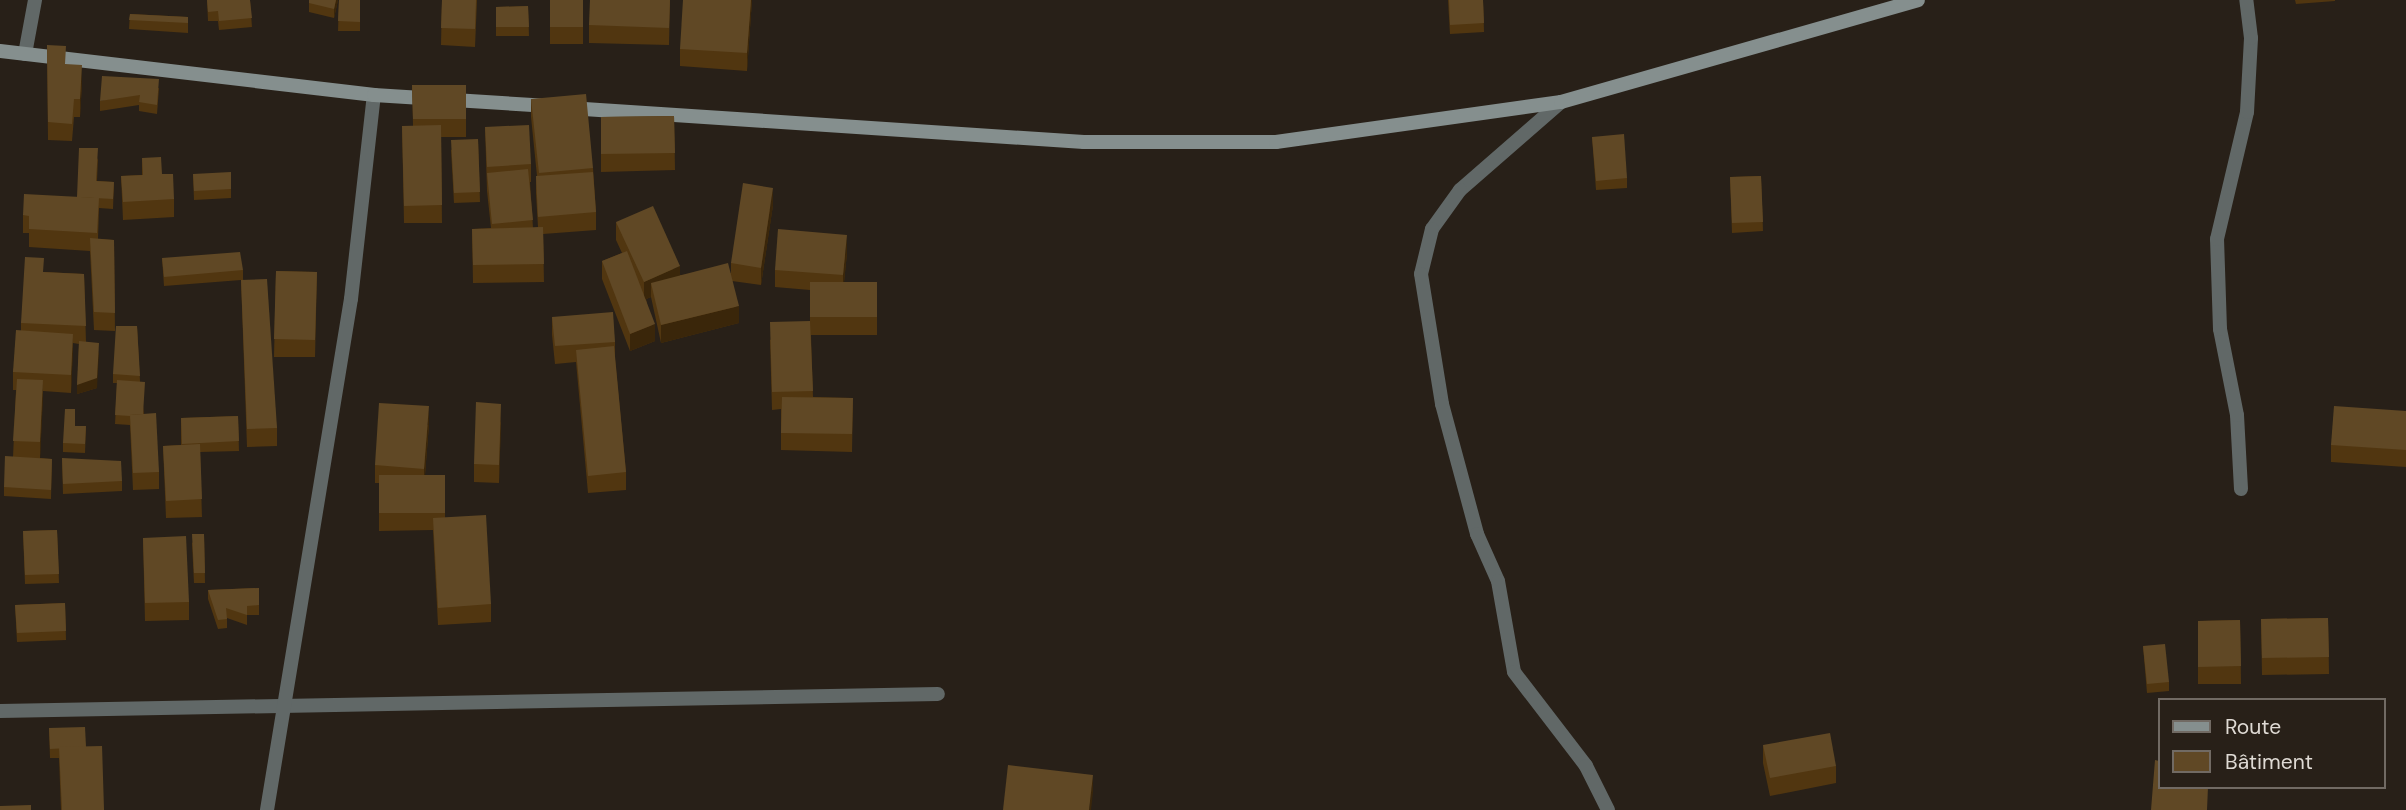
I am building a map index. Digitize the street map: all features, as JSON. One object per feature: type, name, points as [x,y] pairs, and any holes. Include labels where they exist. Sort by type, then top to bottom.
[{"type":"street","points":[[24,54],[36,0]]},
{"type":"street","points":[[0,51],[374,95],[1084,142],[1276,142],[1561,102],[1918,0]]},
{"type":"street","points":[[2241,489],[2237,415],[2220,330],[2217,239],[2247,112],[2251,38],[2246,0]]},
{"type":"street","points":[[267,810],[352,299],[374,95]]},
{"type":"street","points":[[1561,102],[1460,190],[1432,229],[1421,274],[1442,404],[1477,534],[1498,581],[1514,672],[1586,766],[1608,810]]},
{"type":"street","points":[[0,711],[284,709],[938,694]]},
{"type":"building","points":[[207,0],[250,0],[252,18],[219,21],[218,11],[208,12]]},
{"type":"building","points":[[309,0],[336,0],[334,9],[309,3]]},
{"type":"building","points":[[339,0],[360,0],[360,22],[338,21]]},
{"type":"building","points":[[442,0],[476,0],[475,29],[441,28]]},
{"type":"building","points":[[550,0],[583,0],[583,27],[550,27]]},
{"type":"building","points":[[590,0],[670,0],[669,28],[589,25]]},
{"type":"building","points":[[683,0],[751,0],[747,53],[680,49]]},
{"type":"building","points":[[1449,0],[1483,0],[1484,23],[1450,25]]},
{"type":"building","points":[[528,6],[529,27],[496,27],[496,7]]},
{"type":"building","points":[[130,14],[188,17],[188,23],[129,20]]},
{"type":"building","points":[[47,45],[66,46],[65,64],[82,65],[80,99],[74,99],[72,124],[48,122]]},
{"type":"building","points":[[102,76],[159,79],[157,105],[139,102],[140,95],[100,101]]},
{"type":"building","points":[[412,85],[466,85],[466,119],[413,119]]},
{"type":"building","points":[[586,94],[593,168],[539,173],[531,99]]},
{"type":"building","points":[[674,116],[675,153],[601,154],[601,117]]},
{"type":"building","points":[[441,125],[442,205],[404,206],[402,126]]},
{"type":"building","points":[[529,125],[531,164],[487,167],[485,127]]},
{"type":"building","points":[[1624,134],[1627,178],[1596,181],[1592,137]]},
{"type":"building","points":[[478,139],[480,192],[454,193],[451,140]]},
{"type":"building","points":[[79,148],[98,148],[96,181],[114,182],[113,199],[77,197]]},
{"type":"building","points":[[161,157],[162,174],[173,174],[174,199],[123,202],[121,176],[143,175],[142,158]]},
{"type":"building","points":[[528,169],[533,220],[492,224],[487,173]]},
{"type":"building","points":[[231,172],[231,189],[194,191],[193,174]]},
{"type":"building","points":[[593,172],[596,212],[538,217],[536,176]]},
{"type":"building","points":[[1761,176],[1763,222],[1732,223],[1730,177]]},
{"type":"building","points":[[743,183],[773,188],[761,268],[731,263]]},
{"type":"building","points":[[24,194],[99,198],[97,233],[29,229],[29,216],[23,215]]},
{"type":"building","points":[[653,206],[680,266],[644,282],[616,222]]},
{"type":"building","points":[[543,227],[544,264],[473,265],[472,229]]},
{"type":"building","points":[[778,229],[847,235],[843,275],[775,270]]},
{"type":"building","points":[[90,238],[114,240],[115,313],[94,312]]},
{"type":"building","points":[[627,251],[655,324],[630,334],[602,261]]},
{"type":"building","points":[[240,252],[243,270],[164,277],[162,258]]},
{"type":"building","points":[[25,257],[44,258],[43,272],[84,274],[86,326],[21,323]]},
{"type":"building","points":[[728,263],[739,306],[661,325],[651,283]]},
{"type":"building","points":[[276,271],[317,272],[315,340],[274,339]]},
{"type":"building","points":[[267,279],[277,428],[247,429],[241,280]]},
{"type":"building","points":[[810,282],[877,282],[877,317],[810,317]]},
{"type":"building","points":[[613,312],[615,342],[555,346],[552,317]]},
{"type":"building","points":[[810,321],[813,391],[772,392],[770,322]]},
{"type":"building","points":[[116,326],[137,326],[140,376],[113,374]]},
{"type":"building","points":[[16,330],[73,334],[71,375],[13,372]]},
{"type":"building","points":[[79,341],[99,343],[97,378],[77,385]]},
{"type":"building","points":[[614,346],[626,472],[588,476],[576,350]]},
{"type":"building","points":[[17,379],[43,380],[40,442],[13,441]]},
{"type":"building","points":[[117,380],[145,382],[143,414],[115,415]]},
{"type":"building","points":[[782,397],[853,398],[852,434],[781,433]]},
{"type":"building","points":[[476,402],[501,404],[499,465],[474,464]]},
{"type":"building","points":[[379,403],[429,406],[424,469],[375,465]]},
{"type":"building","points":[[2334,406],[2406,411],[2406,450],[2331,445]]},
{"type":"building","points":[[65,409],[75,409],[75,426],[86,426],[85,444],[63,443]]},
{"type":"building","points":[[156,413],[159,472],[133,473],[130,415]]},
{"type":"building","points":[[238,416],[239,441],[182,444],[181,418]]},
{"type":"building","points":[[200,444],[202,499],[166,501],[163,446]]},
{"type":"building","points":[[5,456],[52,459],[51,490],[4,487]]},
{"type":"building","points":[[62,458],[121,461],[122,481],[63,484]]},
{"type":"building","points":[[379,475],[445,475],[445,513],[379,513]]},
{"type":"building","points":[[486,515],[491,604],[438,608],[433,518]]},
{"type":"building","points":[[57,530],[59,574],[25,575],[23,531]]},
{"type":"building","points":[[192,534],[204,534],[205,573],[194,573]]},
{"type":"building","points":[[186,536],[189,602],[145,603],[143,538]]},
{"type":"building","points":[[259,588],[259,605],[247,606],[247,615],[226,608],[227,619],[218,620],[208,590]]},
{"type":"building","points":[[65,603],[66,631],[17,633],[15,605]]},
{"type":"building","points":[[2328,618],[2329,657],[2262,658],[2261,619]]},
{"type":"building","points":[[2240,620],[2241,666],[2198,667],[2198,621]]},
{"type":"building","points":[[2165,644],[2169,682],[2147,684],[2143,646]]},
{"type":"building","points":[[85,727],[86,747],[50,749],[49,728]]},
{"type":"building","points":[[1830,733],[1836,766],[1770,778],[1763,745]]},
{"type":"building","points":[[102,746],[104,810],[62,810],[59,747]]},
{"type":"building","points":[[2155,760],[2158,761],[2158,789],[2208,789],[2207,810],[2151,810]]},
{"type":"building","points":[[1008,765],[1093,775],[1089,810],[1003,810]]},
{"type":"building","points":[[31,805],[31,810],[0,810],[0,806]]}]
